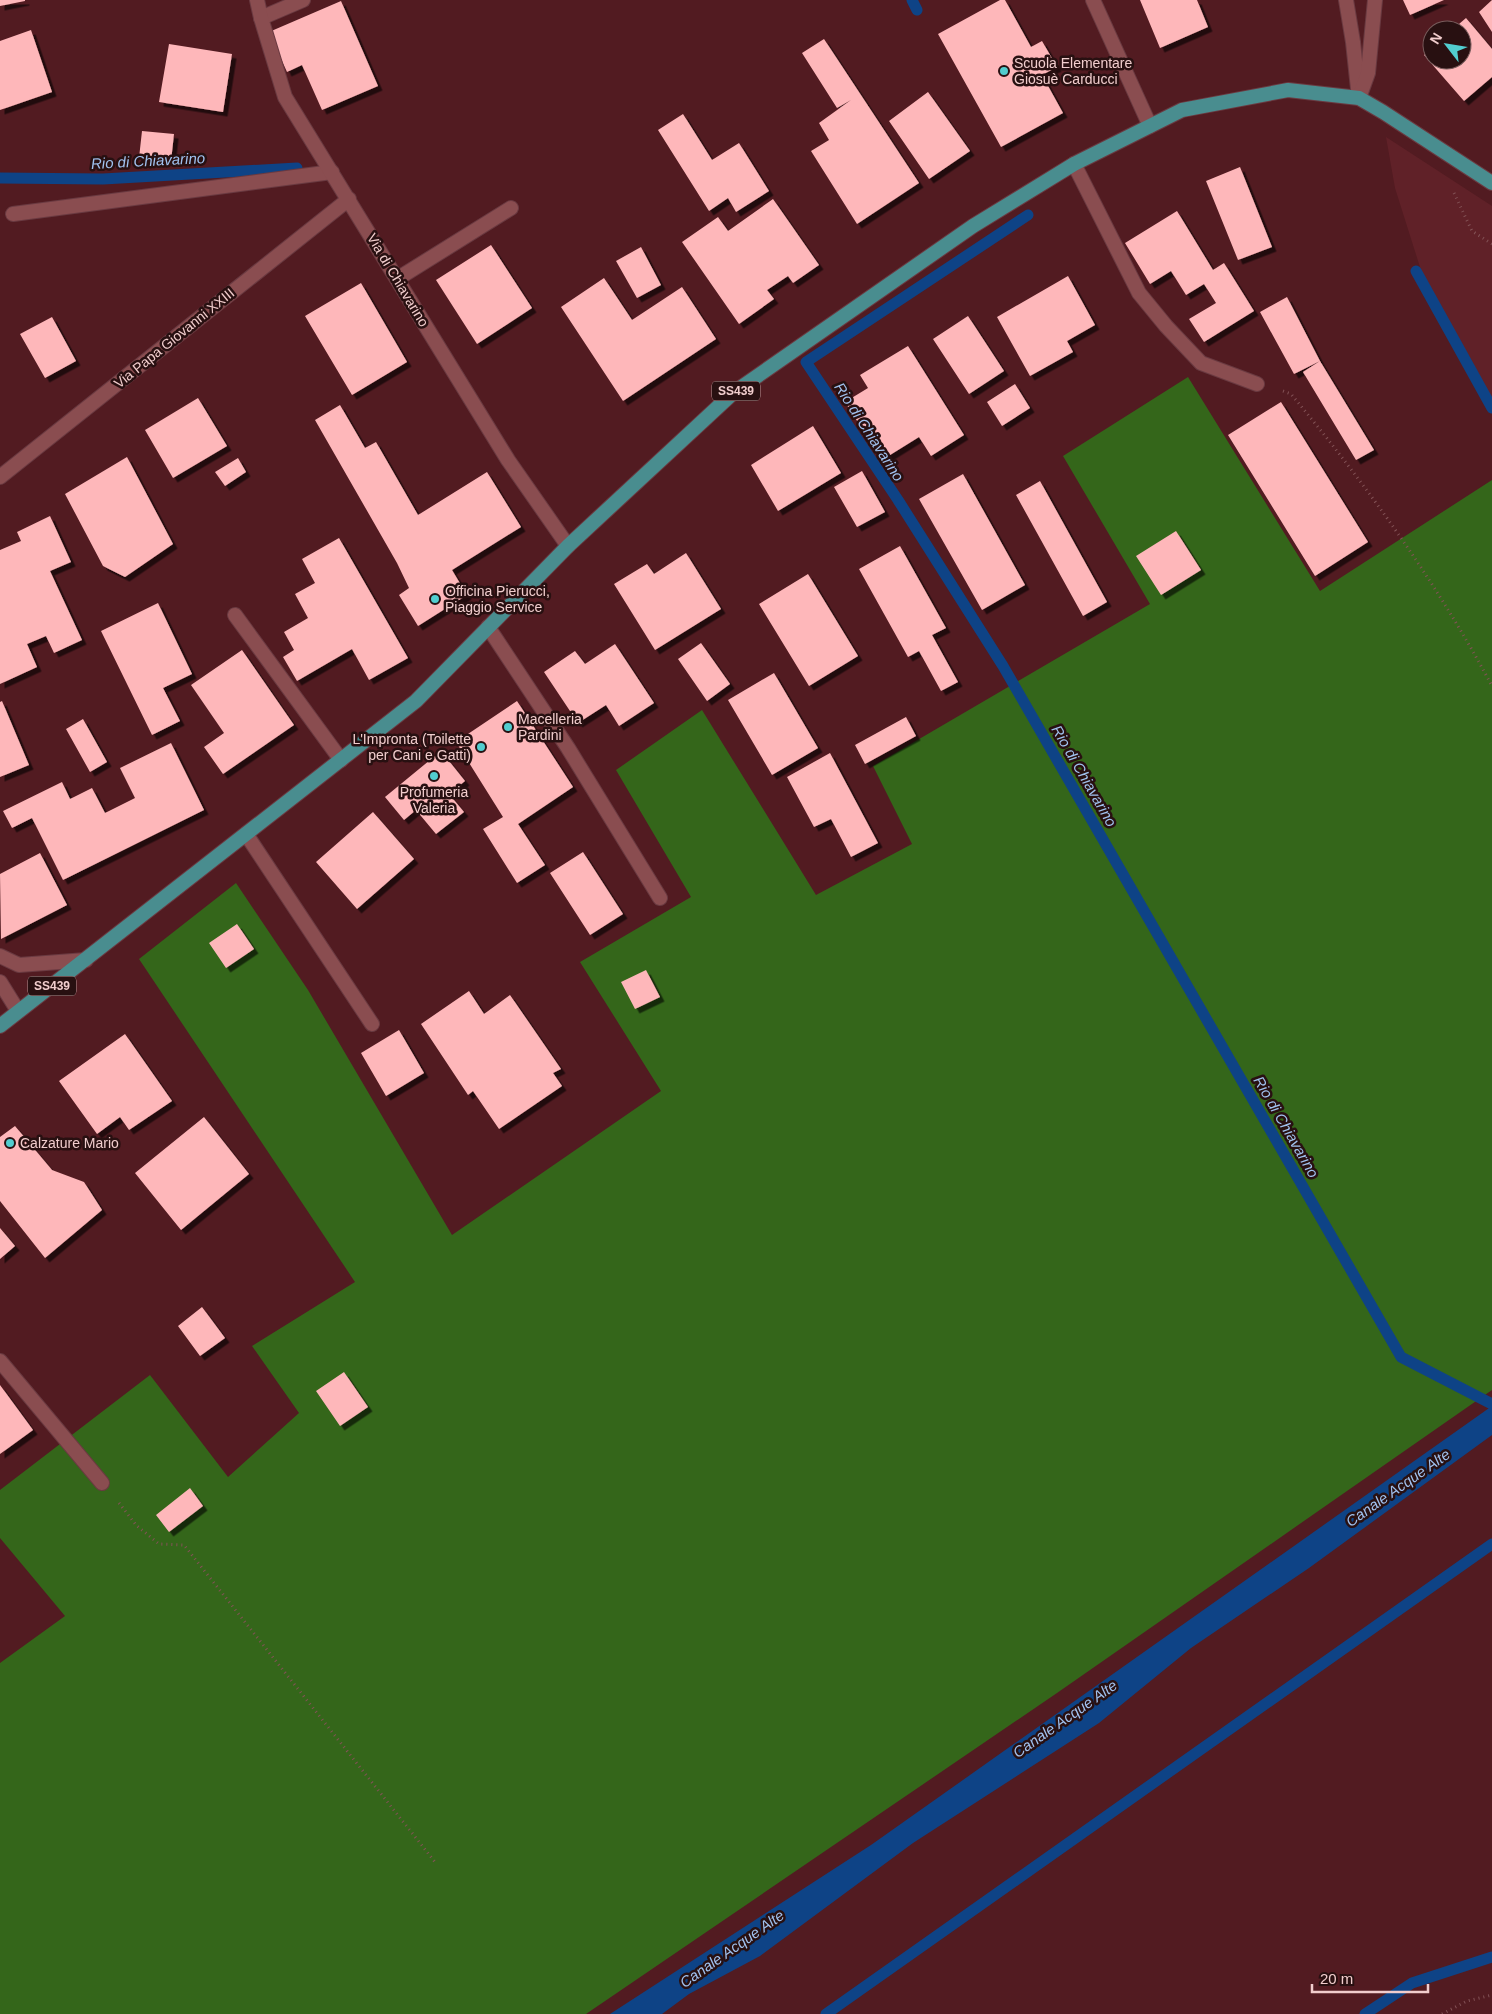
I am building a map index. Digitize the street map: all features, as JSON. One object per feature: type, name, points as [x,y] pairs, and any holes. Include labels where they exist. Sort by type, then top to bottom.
[{"type":"main road","name":"SS439","points":[[0,1026],[416,701],[568,546],[733,393],[973,226],[1074,164],[1182,110],[1288,90],[1358,98],[1383,112],[1492,183]]},
{"type":"street","name":"Via di Chiavarino","points":[[257,0],[285,97],[508,460],[568,546]]},
{"type":"street","points":[[261,18],[303,0]]},
{"type":"street","points":[[1093,0],[1150,126]]},
{"type":"street","points":[[1346,0],[1353,42],[1358,98]]},
{"type":"street","points":[[1358,98],[1368,72],[1375,0]]},
{"type":"street","points":[[1074,164],[1139,293],[1166,326],[1201,363],[1257,384]]},
{"type":"street","points":[[13,214],[332,172]]},
{"type":"street","name":"Via Papa Giovanni XXIII","points":[[0,477],[348,199]]},
{"type":"street","points":[[397,279],[511,208]]},
{"type":"street","points":[[235,614],[341,760]]},
{"type":"street","points":[[488,627],[568,748],[660,898]]},
{"type":"street","points":[[246,834],[372,1024]]},
{"type":"street","points":[[0,956],[19,965],[86,960]]},
{"type":"street","points":[[0,982],[18,1012]]},
{"type":"street","points":[[0,1361],[102,1483]]},
{"type":"path","points":[[1452,188],[1472,231],[1492,244]]},
{"type":"path","points":[[1257,384],[1291,394],[1326,435],[1400,537],[1472,649],[1492,686]]},
{"type":"path","points":[[102,1483],[136,1525],[159,1544],[184,1545],[435,1862]]},
{"type":"path","points":[[1442,2014],[1467,2001],[1492,1995]]},
{"type":"shaded area","points":[[1386,137],[1492,206],[1492,404],[1473,363],[1425,283],[1395,188]]},
{"type":"green space","points":[[1188,377],[1320,591],[1492,480],[1492,1390],[1057,1693],[586,2014],[0,2014],[0,1663],[65,1616],[0,1538],[0,1490],[150,1375],[228,1477],[299,1413],[252,1346],[355,1282],[139,959],[236,883],[308,990],[452,1235],[661,1091],[580,962],[691,897],[616,770],[702,710],[816,895],[912,844],[873,766],[1150,604],[1063,456]]},
{"type":"water","name":"Canale Acque Alte","points":[[1492,1406],[1492,1435],[1309,1568],[1191,1648],[1099,1723],[913,1843],[760,1956],[689,1994],[662,2014],[610,2014],[871,1845]]},
{"type":"building","points":[[0,0],[25,0],[25,1],[0,6]]},
{"type":"building","name":"Scuola Elementare Giosuè Carducci","points":[[1000,0],[1005,0],[1031,47],[1042,41],[1057,67],[1042,75],[1063,113],[1001,147],[938,34]]},
{"type":"building","points":[[1140,0],[1197,0],[1208,27],[1160,48]]},
{"type":"building","points":[[1403,0],[1444,0],[1410,15]]},
{"type":"building","points":[[1492,0],[1492,32],[1479,12]]},
{"type":"building","points":[[341,1],[378,86],[322,110],[302,65],[287,72],[269,32]]},
{"type":"building","points":[[1472,25],[1492,49],[1492,77],[1464,101],[1437,70],[1472,70]]},
{"type":"building","points":[[31,30],[52,92],[0,110],[0,41]]},
{"type":"building","points":[[824,39],[919,183],[857,224],[811,151],[829,140],[819,123],[851,100],[837,108],[802,53]]},
{"type":"building","points":[[169,44],[232,54],[223,112],[159,102]]},
{"type":"building","points":[[928,92],[970,151],[929,179],[889,121]]},
{"type":"building","points":[[683,114],[712,160],[739,143],[769,191],[736,212],[728,198],[709,211],[658,130]]},
{"type":"building","points":[[142,131],[174,134],[171,161],[139,158]]},
{"type":"building","points":[[1240,167],[1272,247],[1238,260],[1206,181]]},
{"type":"building","points":[[773,199],[819,265],[793,283],[788,276],[767,290],[774,299],[739,324],[682,242],[718,217],[728,231]]},
{"type":"building","points":[[1177,211],[1213,270],[1224,263],[1254,311],[1204,342],[1189,319],[1216,303],[1204,284],[1186,295],[1171,271],[1150,284],[1125,243]]},
{"type":"building","points":[[491,245],[532,308],[477,344],[436,280]]},
{"type":"building","points":[[641,247],[661,285],[637,298],[616,261]]},
{"type":"building","points":[[1068,276],[1095,325],[1067,341],[1073,352],[1030,376],[997,317]]},
{"type":"building","points":[[604,278],[632,320],[682,287],[716,339],[623,401],[561,307]]},
{"type":"building","points":[[361,283],[407,362],[352,395],[305,316]]},
{"type":"building","points":[[1287,297],[1320,361],[1294,374],[1260,312]]},
{"type":"building","points":[[968,316],[1004,371],[969,394],[933,339]]},
{"type":"building","points":[[52,317],[76,361],[45,378],[20,334]]},
{"type":"building","points":[[908,346],[964,435],[931,456],[919,437],[882,460],[845,402],[868,388],[860,375]]},
{"type":"building","points":[[1320,361],[1374,450],[1356,460],[1303,372]]},
{"type":"building","points":[[1015,384],[1030,408],[1002,426],[987,402]]},
{"type":"building","points":[[198,398],[227,446],[173,478],[145,430]]},
{"type":"building","points":[[1281,402],[1368,542],[1315,576],[1228,435]]},
{"type":"building","points":[[340,405],[365,448],[376,442],[418,515],[487,472],[521,527],[452,570],[467,595],[418,626],[399,595],[409,588],[397,563],[315,420]]},
{"type":"building","points":[[813,426],[841,473],[778,511],[751,465]]},
{"type":"building","points":[[127,457],[173,544],[125,577],[103,566],[65,494]]},
{"type":"building","points":[[238,458],[246,472],[225,486],[215,472]]},
{"type":"building","points":[[862,471],[885,512],[857,527],[834,487]]},
{"type":"building","points":[[963,474],[1025,585],[982,610],[919,499]]},
{"type":"building","points":[[1040,481],[1107,602],[1083,616],[1016,495]]},
{"type":"building","points":[[50,516],[71,562],[50,571],[82,640],[54,653],[46,636],[27,644],[37,667],[0,684],[0,550],[21,541],[17,532]]},
{"type":"building","points":[[1176,531],[1201,570],[1161,595],[1136,556]]},
{"type":"building","points":[[339,538],[408,658],[369,680],[352,649],[297,681],[283,657],[294,650],[284,632],[308,618],[295,594],[315,583],[302,559]]},
{"type":"building","points":[[900,546],[946,628],[932,635],[958,682],[941,691],[919,651],[908,657],[859,569]]},
{"type":"building","points":[[686,553],[721,609],[655,650],[614,584],[647,564],[654,574]]},
{"type":"building","points":[[808,574],[858,656],[809,686],[759,604]]},
{"type":"building","points":[[158,603],[192,674],[163,688],[180,721],[152,735],[101,631]]},
{"type":"building","points":[[701,643],[730,684],[707,701],[678,659]]},
{"type":"building","points":[[615,644],[654,703],[619,726],[606,705],[578,723],[544,672],[575,651],[585,664]]},
{"type":"building","points":[[242,650],[294,725],[223,774],[204,747],[224,733],[191,685]]},
{"type":"building","points":[[774,673],[818,748],[772,775],[728,700]]},
{"type":"building","points":[[2,701],[29,765],[0,777],[0,702]]},
{"type":"building","points":[[517,701],[573,787],[518,824],[545,865],[517,883],[483,829],[503,817],[456,742]]},
{"type":"building","points":[[906,717],[916,736],[865,764],[855,745]]},
{"type":"building","points":[[83,719],[107,762],[90,772],[66,729]]},
{"type":"building","points":[[171,743],[204,810],[63,880],[32,818],[12,828],[3,811],[62,782],[70,799],[92,788],[105,813],[135,798],[120,768]]},
{"type":"building","points":[[441,751],[465,781],[449,794],[464,812],[436,834],[416,810],[404,820],[385,797]]},
{"type":"building","points":[[830,753],[878,843],[851,857],[831,819],[814,827],[787,777]]},
{"type":"building","points":[[373,812],[414,859],[357,909],[316,862]]},
{"type":"building","points":[[583,852],[623,914],[590,935],[550,873]]},
{"type":"building","points":[[40,853],[67,905],[1,939],[0,874]]},
{"type":"building","points":[[237,924],[254,949],[226,968],[209,943]]},
{"type":"building","points":[[646,970],[660,997],[635,1009],[621,982]]},
{"type":"building","points":[[469,991],[484,1014],[510,995],[561,1069],[553,1073],[562,1086],[499,1129],[473,1091],[468,1095],[421,1024]]},
{"type":"building","points":[[399,1030],[424,1073],[386,1096],[361,1053]]},
{"type":"building","points":[[125,1034],[172,1101],[129,1130],[120,1117],[97,1134],[59,1081]]},
{"type":"building","points":[[204,1117],[249,1174],[181,1230],[135,1173]]},
{"type":"building","points":[[15,1126],[52,1170],[84,1182],[102,1210],[45,1258],[0,1201],[0,1137]]},
{"type":"building","points":[[0,1228],[15,1246],[0,1259]]},
{"type":"building","points":[[202,1307],[225,1338],[200,1356],[178,1326]]},
{"type":"building","points":[[344,1372],[368,1407],[340,1426],[316,1391]]},
{"type":"building","points":[[0,1385],[33,1430],[0,1454]]},
{"type":"building","points":[[190,1488],[203,1506],[169,1532],[156,1515]]},
{"type":"waterway","points":[[912,0],[917,10]]},
{"type":"waterway","name":"Rio di Chiavarino","points":[[0,178],[103,179],[297,168]]},
{"type":"waterway","name":"Rio di Chiavarino","points":[[1028,215],[806,362],[898,500],[1003,666],[1401,1357],[1492,1404]]},
{"type":"waterway","points":[[1416,271],[1492,408]]},
{"type":"waterway","points":[[826,2014],[1492,1544]]},
{"type":"waterway","points":[[1365,2014],[1412,1983],[1492,1957]]},
{"type":"place","name":"Scuola Elementare Giosuè Carducci","points":[[1004,71]]},
{"type":"place","name":"Officina Pierucci, Piaggio Service","points":[[435,599]]},
{"type":"place","name":"Macelleria Pardini","points":[[508,727]]},
{"type":"place","name":"L'Impronta (Toilette per Cani e Gatti)","points":[[481,747]]},
{"type":"place","name":"Profumeria Valeria","points":[[434,776]]},
{"type":"place","name":"Calzature Mario","points":[[10,1143]]}]
